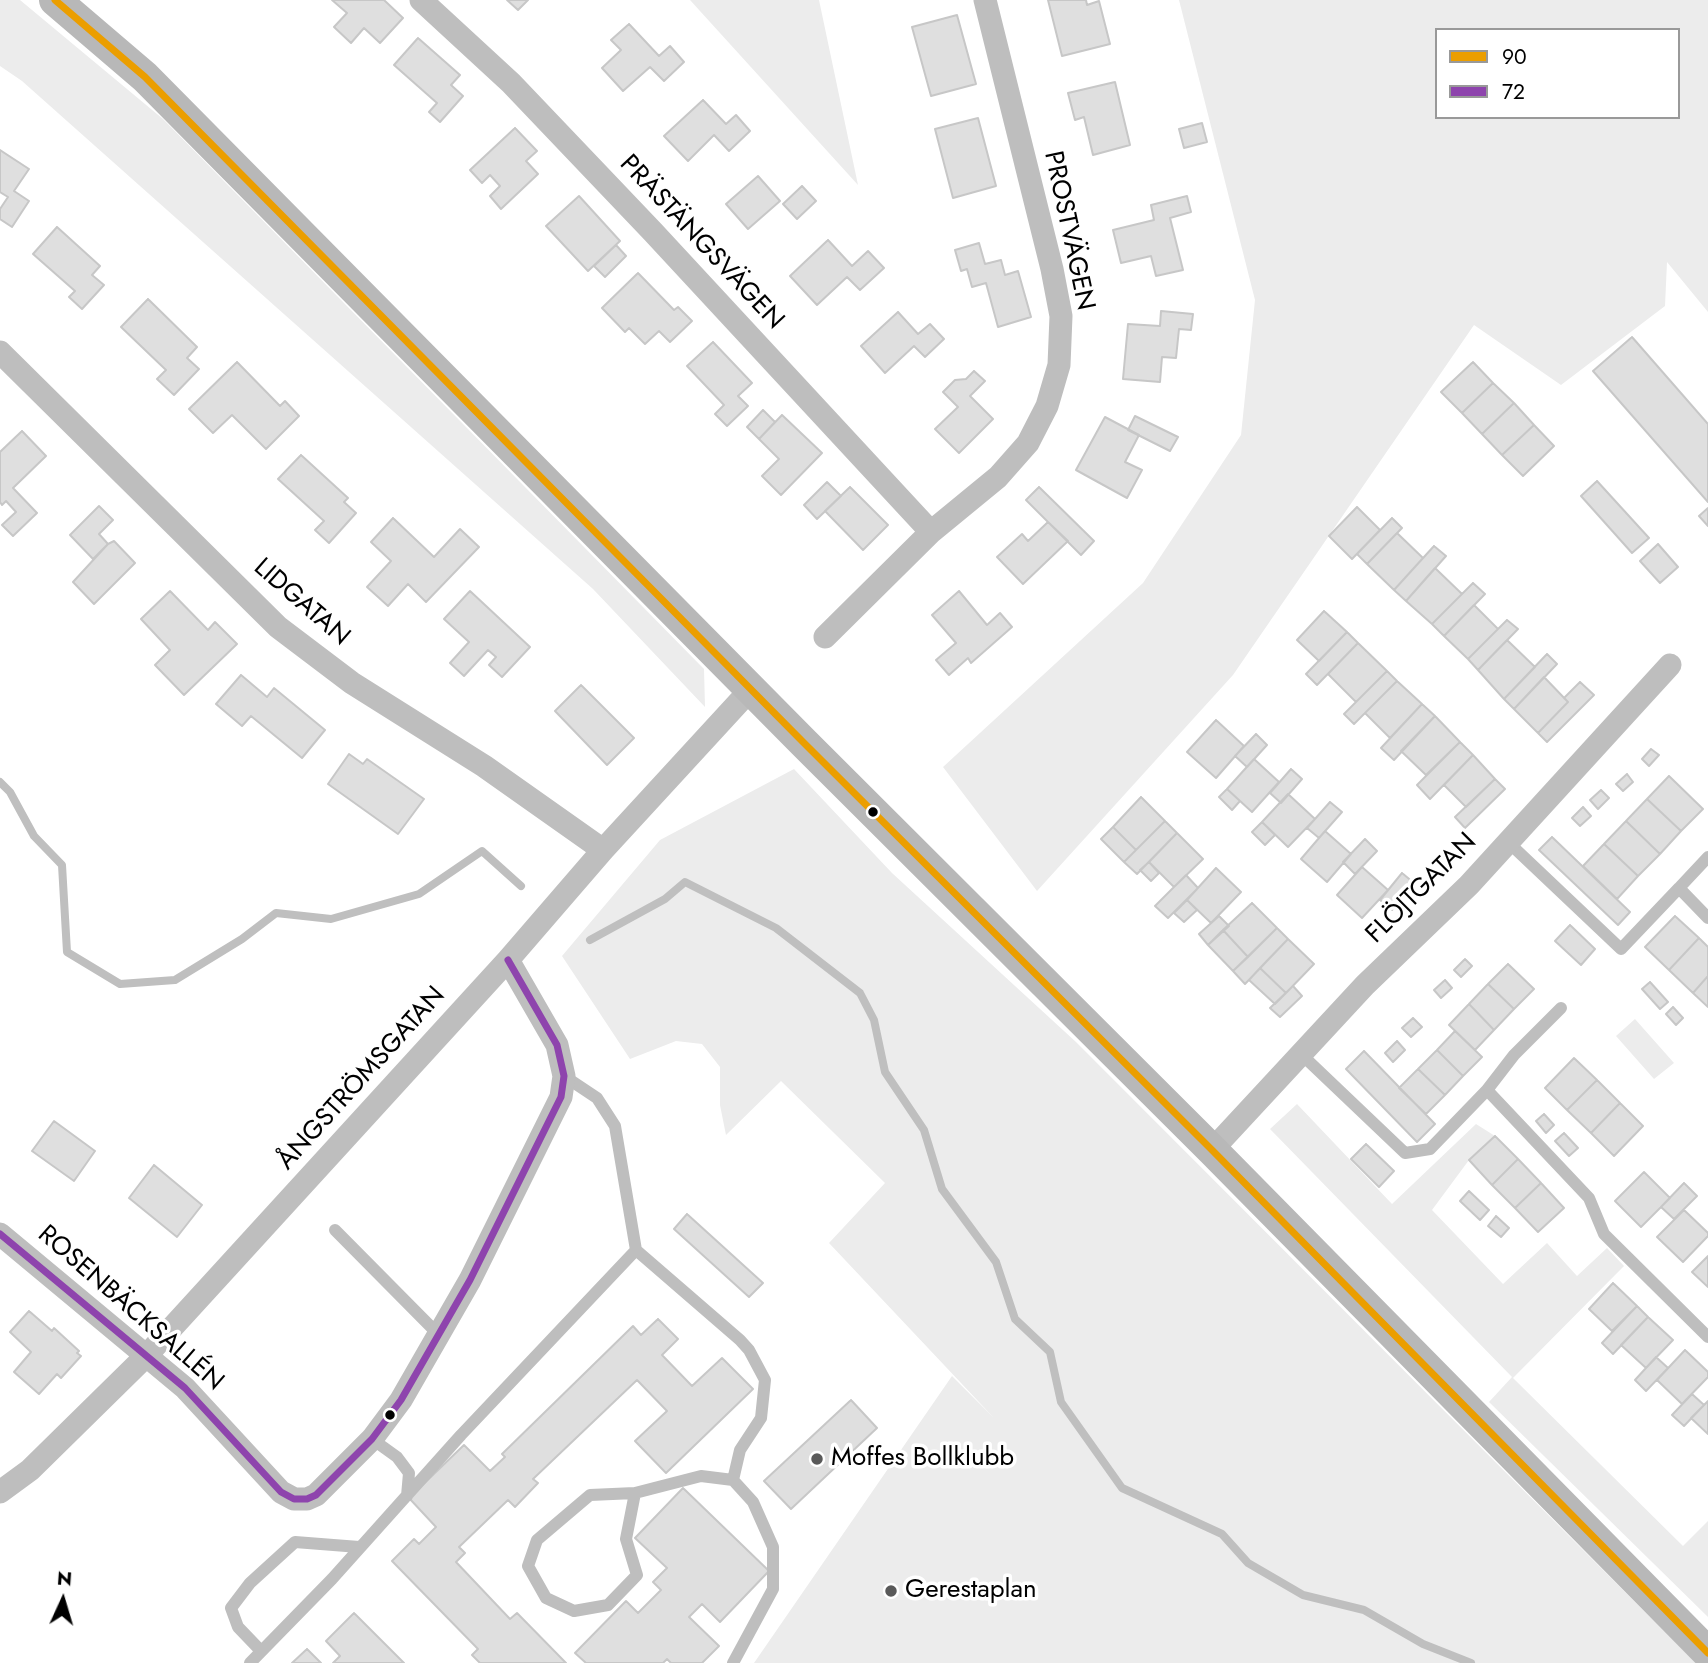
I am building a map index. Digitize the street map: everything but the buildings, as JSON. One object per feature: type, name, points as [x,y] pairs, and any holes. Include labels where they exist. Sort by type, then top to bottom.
[{"type":"main road","points":[[55,0],[145,77],[1708,1653]]},
{"type":"street","name":"PRÄSTÄNGSVÄGEN","points":[[421,0],[511,83],[644,222],[931,533]]},
{"type":"street","name":"PROSTVÄGEN","points":[[825,637],[931,533],[998,477],[1028,443],[1047,405],[1059,365],[1060,316],[1052,270],[985,0]]},
{"type":"street","name":"LIDGATAN","points":[[0,352],[278,627],[352,682],[484,766],[603,850]]},
{"type":"street","name":"FLÖJTGATAN","points":[[1212,1150],[1365,985],[1469,885],[1670,665]]},
{"type":"street","name":"ÅNGSTRÖMSGATAN","points":[[0,1492],[30,1470],[147,1355],[751,689]]},
{"type":"street","points":[[372,1439],[401,1400],[470,1280],[561,1097],[565,1076],[557,1045],[508,960]]},
{"type":"street","name":"ROSENBÄCKSALLÉN","points":[[0,1234],[185,1388],[268,1480],[294,1499],[307,1499],[316,1495],[372,1439]]},
{"type":"lane","points":[[1508,842],[1621,949],[1708,857]]},
{"type":"lane","points":[[1679,888],[1708,918]]},
{"type":"lane","points":[[1301,1054],[1405,1153],[1430,1149],[1487,1090],[1514,1055],[1561,1008]]},
{"type":"lane","points":[[565,1076],[597,1098],[615,1126],[635,1250],[740,1340],[750,1350],[765,1380],[761,1418],[740,1450],[733,1480]]},
{"type":"lane","points":[[1487,1090],[1589,1198],[1604,1234],[1708,1337]]},
{"type":"lane","points":[[335,1230],[438,1334]]},
{"type":"lane","points":[[250,1663],[332,1579],[461,1435],[635,1250]]},
{"type":"lane","points":[[372,1439],[397,1457],[409,1473],[407,1496]]},
{"type":"lane","points":[[635,1493],[626,1539],[637,1575],[608,1605],[575,1611],[546,1598],[528,1566],[537,1540],[590,1495],[635,1493],[701,1476],[733,1480],[753,1502],[773,1546],[773,1589],[733,1663]]},
{"type":"lane","points":[[261,1651],[238,1627],[231,1608],[250,1583],[295,1542],[359,1546]]},
{"type":"shaded area","points":[[0,0],[20,0],[163,119],[704,669],[705,707],[593,589],[22,81],[0,66]]},
{"type":"shaded area","points":[[690,0],[819,0],[858,185]]},
{"type":"shaded area","points":[[1179,0],[1708,0],[1708,312],[1667,262],[1665,306],[1561,385],[1474,325],[1233,675],[1037,891],[943,767],[1143,583],[1241,435],[1255,300]]},
{"type":"shaded area","points":[[794,769],[892,873],[1076,1042],[1696,1663],[754,1663],[952,1376],[994,1418],[829,1243],[885,1183],[781,1081],[726,1135],[720,1105],[720,1067],[702,1044],[676,1041],[630,1059],[562,956],[660,840]]},
{"type":"shaded area","points":[[1635,1019],[1674,1063],[1654,1079],[1616,1036]]},
{"type":"shaded area","points":[[1297,1104],[1392,1204],[1476,1124],[1495,1136],[1469,1160],[1432,1210],[1503,1284],[1547,1243],[1577,1276],[1607,1248],[1624,1266],[1513,1378],[1683,1546],[1708,1521],[1708,1617],[1489,1402],[1512,1377],[1270,1129]]},
{"type":"waterway","points":[[0,782],[10,792],[34,836],[62,865],[67,952],[120,984],[175,980],[242,939],[276,913],[331,919],[419,894],[482,851],[521,886]]},
{"type":"waterway","points":[[590,940],[665,899],[685,882],[776,928],[860,993],[874,1020],[885,1072],[924,1130],[942,1189],[996,1262],[1015,1319],[1050,1352],[1061,1402],[1122,1488],[1222,1534],[1248,1563],[1303,1595],[1364,1610],[1423,1644],[1471,1663]]},
{"type":"transit line","name":"90","points":[[55,0],[145,77],[1708,1653]]},
{"type":"transit line","name":"72","points":[[0,1234],[185,1388],[281,1492],[294,1499],[307,1499],[316,1495],[372,1439],[401,1400],[470,1280],[561,1097],[564,1076],[557,1045],[508,960]]},
{"type":"place","name":"Moffes Bollklubb","points":[[817,1459]]},
{"type":"place","name":"Gerestaplan","points":[[891,1591]]}]
